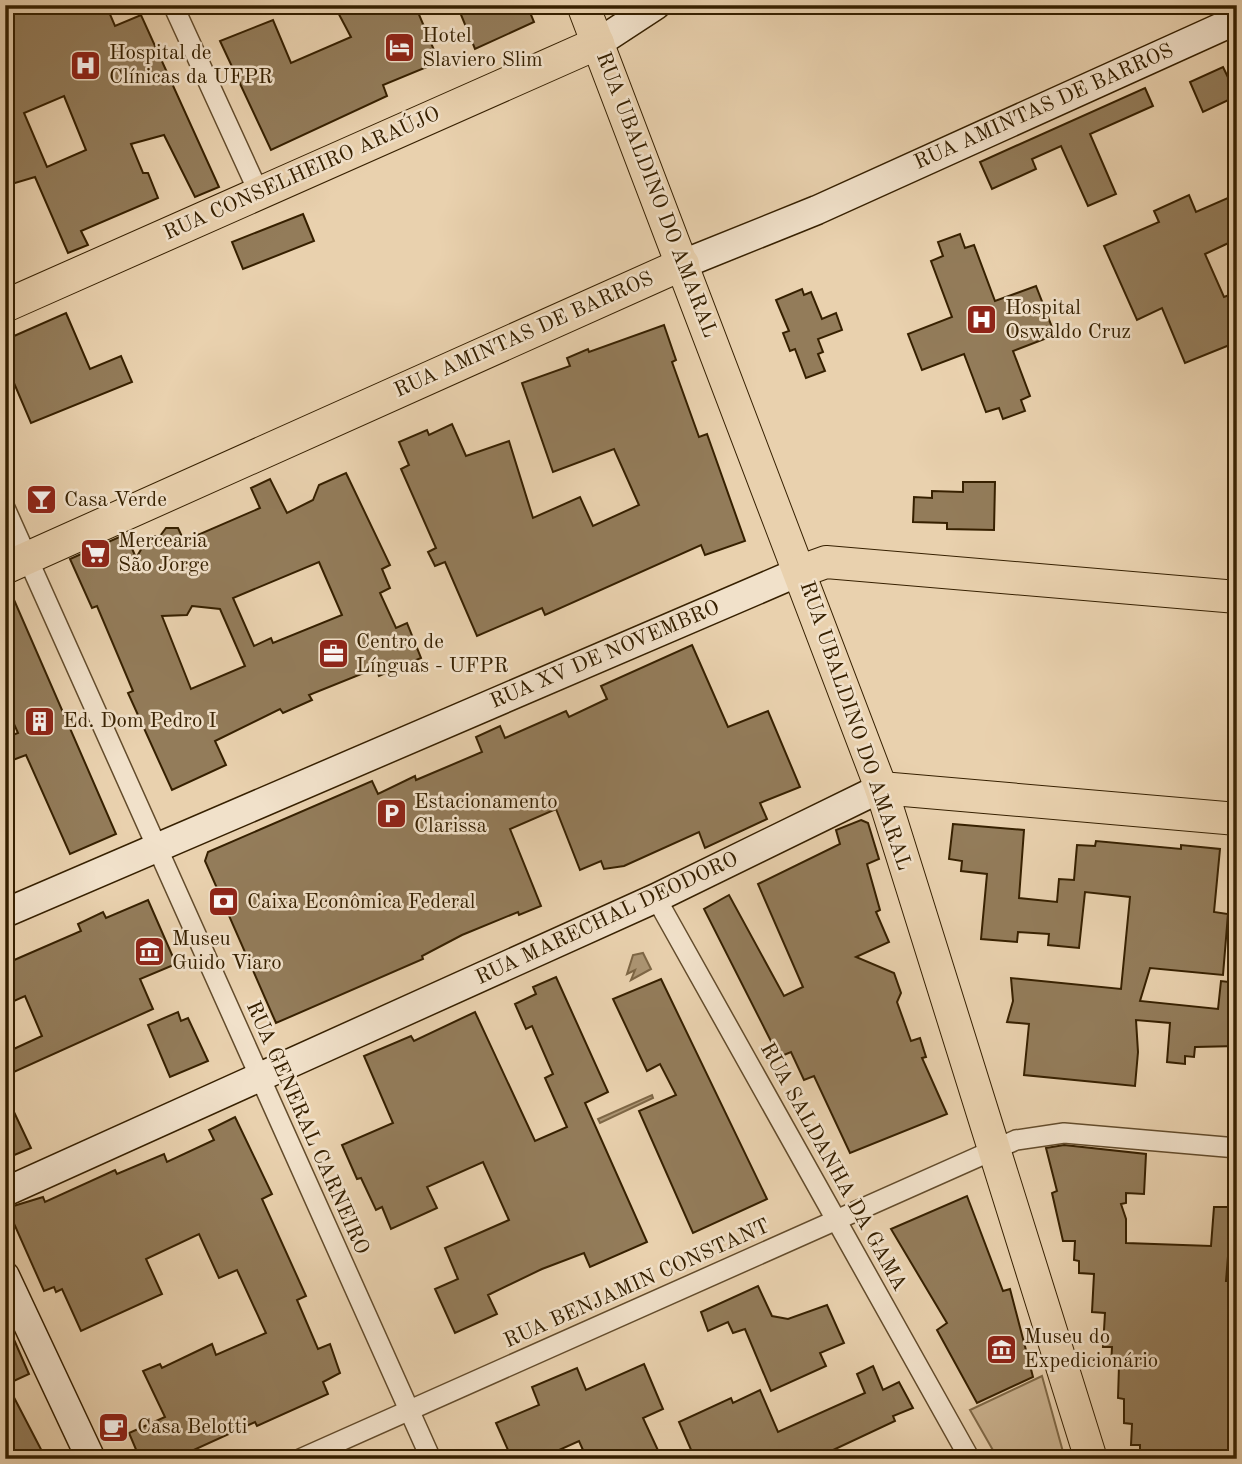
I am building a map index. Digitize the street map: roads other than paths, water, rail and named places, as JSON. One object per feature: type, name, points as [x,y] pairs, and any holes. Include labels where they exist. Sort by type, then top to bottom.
[{"type":"main road","name":"RUA UBALDINO DO AMARAL","points":[[583,5],[881,788],[992,1150],[1091,1459]]},
{"type":"main road","points":[[598,43],[656,5]]},
{"type":"main road","name":"RUA AMINTAS DE BARROS","points":[[17,563],[682,264],[817,210],[1237,20]]},
{"type":"main road","name":"RUA CONSELHEIRO ARAÚJO","points":[[5,306],[598,43]]},
{"type":"main road","name":"RUA XV DE NOVEMBRO","points":[[5,913],[826,562],[1237,597]]},
{"type":"main road","points":[[881,788],[1237,820]]},
{"type":"main road","name":"RUA MARECHAL DEODORO","points":[[5,1192],[656,898],[881,788]]},
{"type":"main road","points":[[5,1276],[91,1459]]},
{"type":"street","points":[[173,5],[259,194]]},
{"type":"street","name":"RUA GENERAL CARNEIRO","points":[[5,508],[17,563],[156,848],[431,1459]]},
{"type":"street","name":"RUA SALDANHA DA GAMA","points":[[656,898],[970,1459]]},
{"type":"street","name":"RUA BENJAMIN CONSTANT","points":[[300,1459],[992,1150],[1040,1134],[1065,1133],[1237,1148]]},
{"type":"place","name":"Hotel Slaviero Slim","points":[[399,48]]},
{"type":"place","name":"Hospital de Clínicas da UFPR","points":[[86,65]]},
{"type":"place","name":"Hospital Oswaldo Cruz","points":[[982,320]]},
{"type":"place","name":"Casa Verde","points":[[41,500]]},
{"type":"place","name":"Mercearia São Jorge","points":[[95,553]]},
{"type":"place","name":"Centro de Línguas - UFPR","points":[[333,654]]},
{"type":"place","name":"Ed. Dom Pedro I","points":[[40,721]]},
{"type":"place","name":"Estacionamento Clarissa","points":[[391,814]]},
{"type":"place","name":"Caixa Econômica Federal","points":[[224,902]]},
{"type":"place","name":"Museu Guido Viaro","points":[[149,951]]},
{"type":"place","name":"Museu do Expedicionário","points":[[1001,1349]]},
{"type":"place","name":"Casa Belotti","points":[[114,1427]]}]
